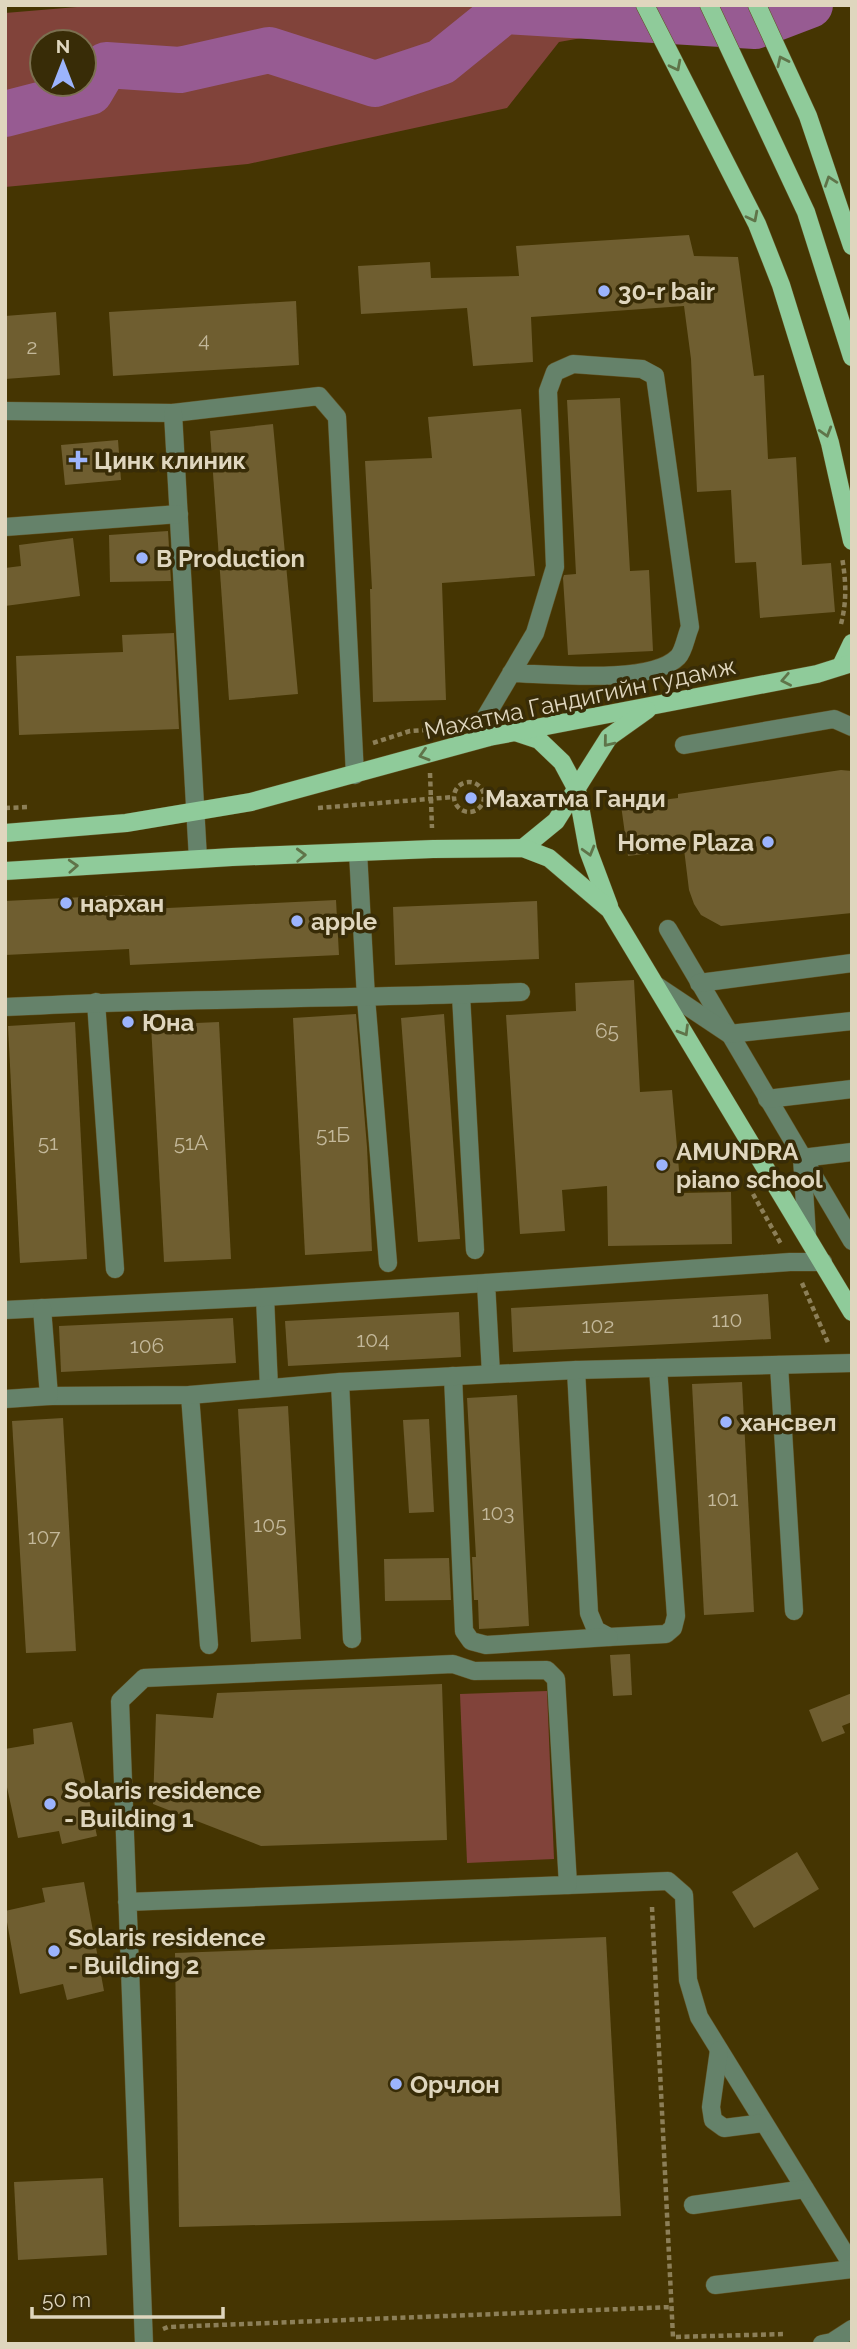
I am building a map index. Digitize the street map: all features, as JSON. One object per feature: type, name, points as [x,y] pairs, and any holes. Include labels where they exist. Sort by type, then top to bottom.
[{"type":"main road","points":[[645,5],[757,223],[781,285],[830,443],[852,541]]},
{"type":"main road","points":[[709,5],[806,212],[852,357]]},
{"type":"main road","points":[[757,5],[808,116],[852,246]]},
{"type":"main road","points":[[847,664],[852,643]]},
{"type":"main road","name":"Махатма Гандигийн гудамж","points":[[5,833],[99,827],[251,802],[489,737],[817,674],[847,664]]},
{"type":"main road","points":[[523,848],[556,821],[609,737],[653,706]]},
{"type":"main road","points":[[514,732],[538,740],[562,762],[577,790],[588,850],[610,909],[851,1308]]},
{"type":"main road","points":[[5,871],[198,859],[523,848],[549,858],[610,909]]},
{"type":"street","points":[[489,737],[486,716],[511,673],[535,633],[555,567],[548,391],[555,372],[573,364],[642,369],[655,376],[690,627],[680,656],[664,668],[621,676],[511,673]]},
{"type":"street","points":[[5,411],[173,413],[319,396],[337,417],[355,775]]},
{"type":"street","points":[[173,413],[198,859]]},
{"type":"street","points":[[5,527],[179,514]]},
{"type":"street","points":[[684,745],[834,719],[852,727]]},
{"type":"street","points":[[359,852],[366,998],[388,1263]]},
{"type":"street","points":[[668,929],[802,1158],[845,1216],[852,1241]]},
{"type":"street","points":[[699,983],[852,963]]},
{"type":"street","points":[[657,986],[729,1034],[852,1020]]},
{"type":"street","points":[[5,1007],[96,1002],[366,998],[521,992]]},
{"type":"street","points":[[461,995],[475,1250]]},
{"type":"street","points":[[96,1002],[115,1269]]},
{"type":"street","points":[[767,1099],[852,1090]]},
{"type":"street","points":[[802,1158],[852,1152]]},
{"type":"street","points":[[802,1158],[807,1236]]},
{"type":"street","points":[[5,1310],[265,1297],[823,1262]]},
{"type":"street","points":[[486,1283],[491,1374]]},
{"type":"street","points":[[265,1297],[269,1388]]},
{"type":"street","points":[[42,1308],[49,1396]]},
{"type":"street","points":[[5,1399],[190,1395],[340,1382],[576,1370],[852,1363]]},
{"type":"street","points":[[779,1365],[794,1611]]},
{"type":"street","points":[[453,1376],[464,1631],[471,1641],[486,1645],[666,1634],[673,1628],[676,1616],[658,1368]]},
{"type":"street","points":[[576,1370],[589,1613],[596,1630],[609,1637]]},
{"type":"street","points":[[340,1382],[352,1639]]},
{"type":"street","points":[[190,1395],[209,1645]]},
{"type":"street","points":[[144,2341],[120,1701],[144,1678],[453,1664],[474,1671],[547,1670],[556,1679],[568,1885]]},
{"type":"street","points":[[127,1902],[668,1881],[684,1895],[688,1980],[699,2017],[852,2267],[715,2285]]},
{"type":"street","points":[[719,2050],[711,2107],[713,2120],[724,2128],[764,2123]]},
{"type":"street","points":[[693,2205],[805,2189]]},
{"type":"street","points":[[822,2344],[832,2342],[852,2329]]},
{"type":"path","points":[[429,730],[433,849]]},
{"type":"path","points":[[469,781],[481,786],[485,797],[481,808],[469,813],[458,808],[453,797],[457,786],[469,781]]},
{"type":"path","points":[[311,808],[453,797]]},
{"type":"path","points":[[652,1907],[673,2337],[786,2334]]},
{"type":"path","points":[[144,2341],[168,2327],[672,2307]]},
{"type":"shaded area","points":[[101,5],[584,5],[593,36],[559,42],[507,108],[248,164],[5,187],[5,13]]},
{"type":"shaded area","points":[[547,1691],[554,1859],[467,1863],[460,1694]]},
{"type":"building","points":[[689,235],[694,256],[738,257],[754,376],[764,375],[768,459],[796,457],[802,565],[831,563],[835,612],[760,618],[756,562],[735,563],[731,490],[697,492],[691,359],[684,306],[531,317],[533,362],[473,366],[467,308],[361,314],[358,266],[430,262],[431,278],[519,276],[516,246]]},
{"type":"building","points":[[296,301],[299,365],[113,376],[109,312]]},
{"type":"building","points":[[56,312],[60,375],[5,379],[5,316]]},
{"type":"building","points":[[620,398],[630,571],[649,570],[653,651],[568,655],[563,578],[564,575],[576,574],[567,400]]},
{"type":"building","points":[[521,409],[535,576],[442,583],[446,700],[373,702],[372,589],[365,461],[432,458],[428,417]]},
{"type":"building","points":[[273,424],[298,694],[229,700],[210,431]]},
{"type":"building","points":[[118,440],[121,480],[65,485],[61,445]]},
{"type":"building","name":"B Production","points":[[168,531],[171,581],[110,582],[109,535]]},
{"type":"building","points":[[73,538],[80,596],[5,606],[5,568],[21,566],[19,545]]},
{"type":"building","points":[[174,633],[179,729],[19,735],[16,656],[123,652],[122,635]]},
{"type":"building","name":"Home Plaza","points":[[841,770],[852,771],[852,913],[721,926],[701,915],[694,904],[689,890],[684,849],[628,856],[621,805]]},
{"type":"building","points":[[125,895],[126,910],[336,900],[339,955],[130,965],[129,949],[5,955],[5,901]]},
{"type":"building","points":[[537,901],[539,959],[395,965],[393,907]]},
{"type":"building","points":[[634,980],[640,1092],[672,1090],[681,1193],[731,1192],[732,1244],[608,1246],[607,1186],[562,1190],[565,1231],[520,1234],[506,1015],[576,1011],[575,983]]},
{"type":"building","points":[[356,1014],[372,1251],[305,1255],[293,1018]]},
{"type":"building","points":[[444,1014],[460,1239],[418,1242],[401,1018]]},
{"type":"building","points":[[75,1022],[87,1259],[20,1263],[8,1026]]},
{"type":"building","points":[[219,1022],[231,1259],[164,1262],[151,1025]]},
{"type":"building","points":[[768,1294],[771,1339],[513,1352],[511,1308]]},
{"type":"building","points":[[459,1312],[461,1357],[288,1366],[285,1321]]},
{"type":"building","points":[[233,1318],[236,1363],[61,1372],[59,1326]]},
{"type":"building","points":[[742,1382],[754,1612],[704,1615],[692,1384]]},
{"type":"building","points":[[517,1395],[529,1626],[479,1629],[478,1600],[474,1600],[472,1557],[476,1557],[467,1398]]},
{"type":"building","points":[[288,1406],[301,1639],[251,1642],[238,1409]]},
{"type":"building","points":[[63,1418],[76,1651],[26,1653],[12,1421]]},
{"type":"building","points":[[429,1419],[434,1512],[409,1513],[403,1420]]},
{"type":"building","points":[[449,1558],[451,1600],[385,1601],[384,1559]]},
{"type":"building","points":[[630,1654],[632,1695],[613,1696],[610,1655]]},
{"type":"building","points":[[442,1684],[447,1840],[261,1846],[153,1804],[156,1714],[213,1718],[217,1693]]},
{"type":"building","points":[[852,1693],[852,1722],[842,1726],[845,1733],[822,1742],[809,1710]]},
{"type":"building","name":"Solaris residence - Building 1","points":[[72,1722],[97,1836],[62,1844],[59,1831],[18,1838],[5,1778],[5,1749],[34,1744],[33,1729]]},
{"type":"building","points":[[797,1852],[819,1889],[754,1928],[732,1892]]},
{"type":"building","name":"Solaris residence - Building 2","points":[[84,1882],[104,1991],[67,2000],[63,1984],[20,1994],[5,1911],[45,1902],[42,1888]]},
{"type":"building","name":"Орчлон","points":[[606,1937],[621,2216],[179,2227],[175,1953]]},
{"type":"building","points":[[103,2178],[107,2255],[18,2260],[14,2182]]},
{"type":"waterway","points":[[5,114],[90,92],[106,65],[180,70],[269,50],[375,84],[441,62],[504,11],[755,26],[810,5]]},
{"type":"place","name":"30-r bair","points":[[604,291]]},
{"type":"place","name":"Цинк клиник","points":[[78,460]]},
{"type":"place","name":"B Production","points":[[142,558]]},
{"type":"place","name":"Махатма Ганди","points":[[471,798]]},
{"type":"place","name":"Home Plaza","points":[[768,842]]},
{"type":"place","name":"нархан","points":[[66,903]]},
{"type":"place","name":"apple","points":[[297,921]]},
{"type":"place","name":"Юна","points":[[128,1022]]},
{"type":"place","name":"AMUNDRA piano school","points":[[662,1165]]},
{"type":"place","name":"хансвел","points":[[726,1422]]},
{"type":"place","name":"Solaris residence - Building 1","points":[[50,1804]]},
{"type":"place","name":"Solaris residence - Building 2","points":[[54,1951]]},
{"type":"place","name":"Орчлон","points":[[396,2084]]}]
